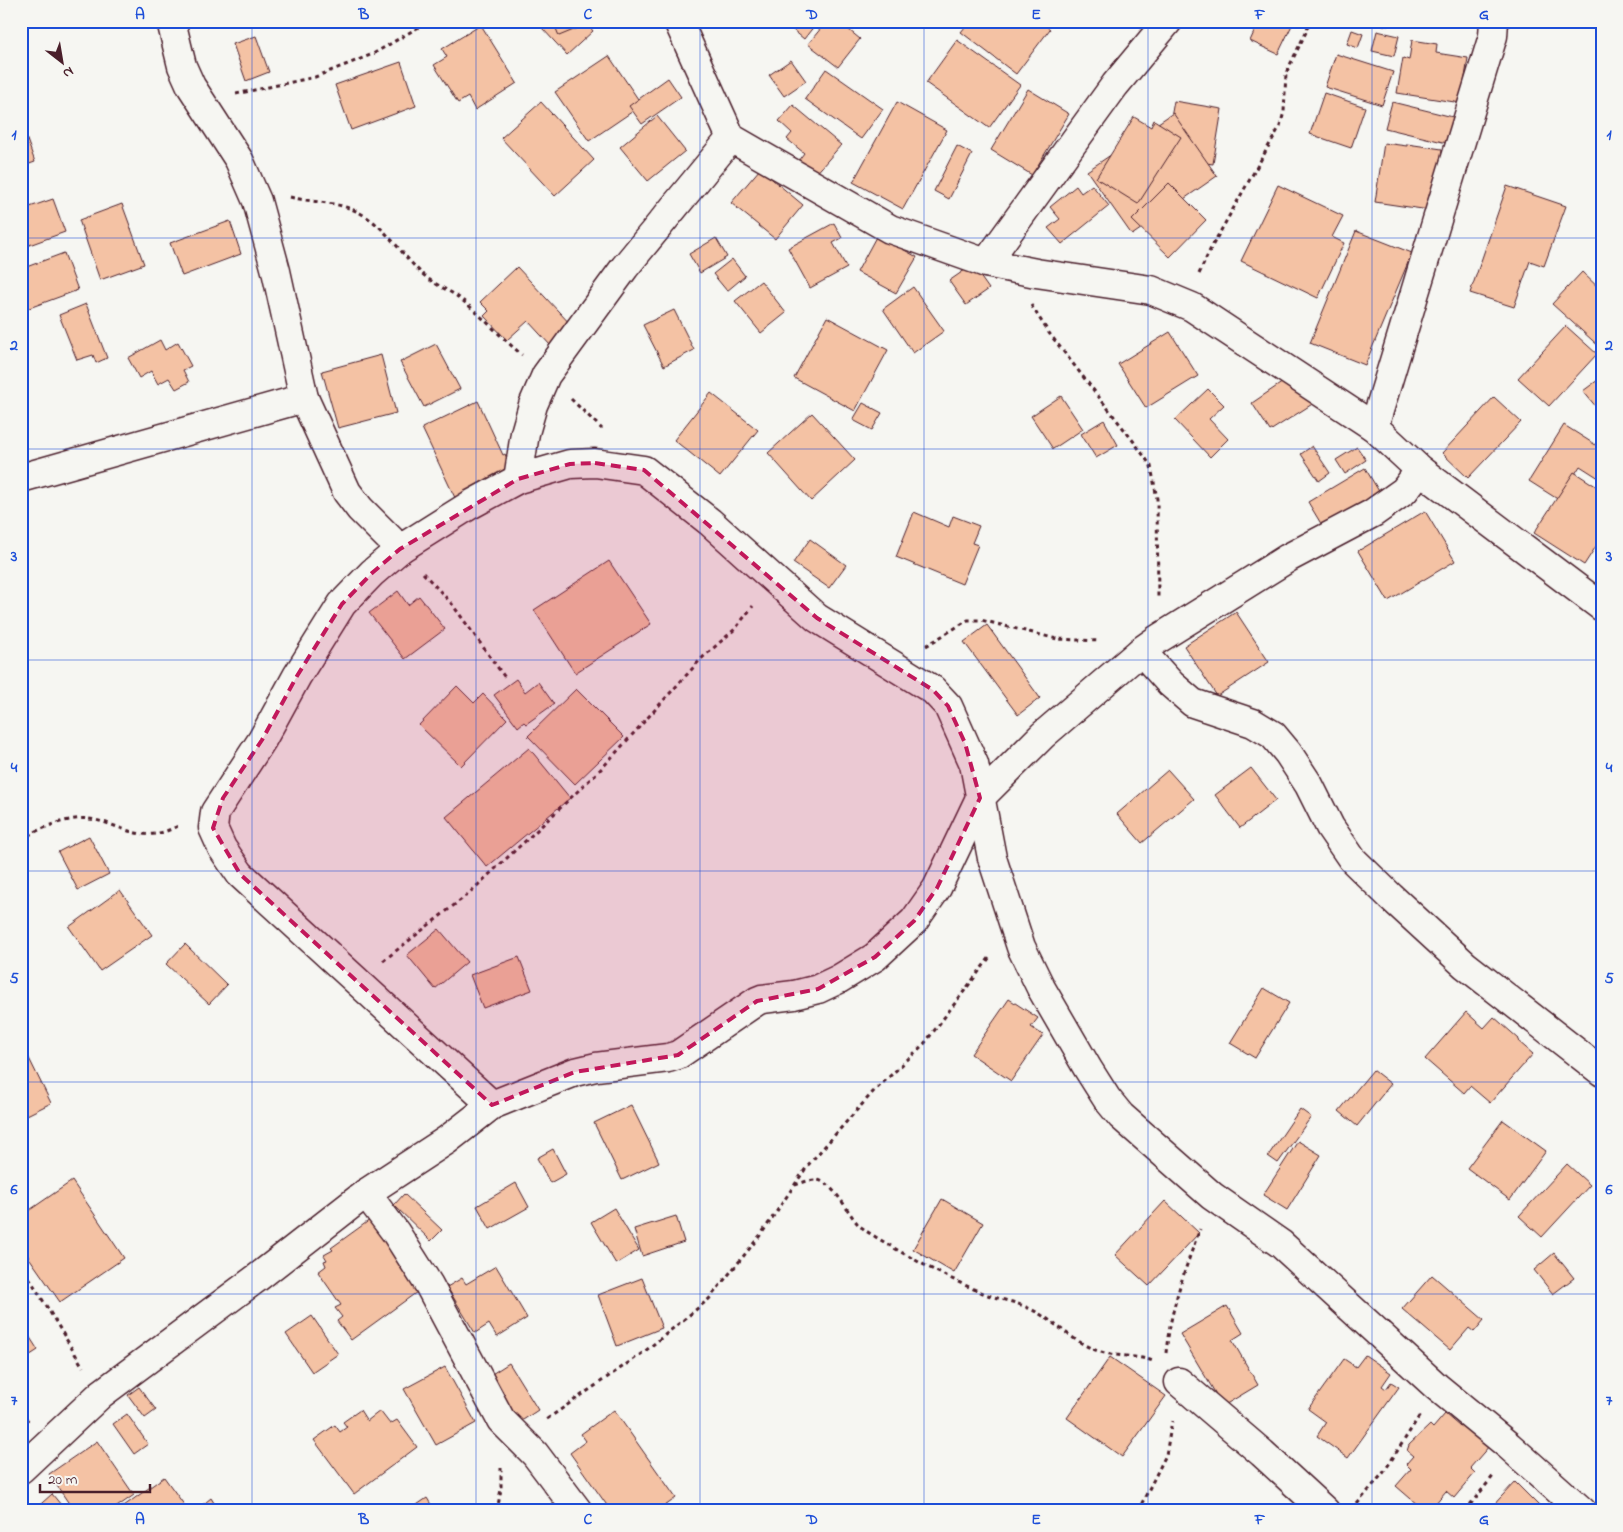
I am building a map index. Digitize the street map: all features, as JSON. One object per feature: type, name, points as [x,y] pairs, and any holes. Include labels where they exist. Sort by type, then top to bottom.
[{"type":"street","points":[[171,21],[182,66],[202,102],[239,160],[257,201],[276,271],[304,398],[347,492],[360,509],[400,549]]},
{"type":"street","points":[[678,21],[731,138],[890,229],[998,265],[1151,290],[1192,307],[1374,427],[1420,470],[1602,607]]},
{"type":"street","points":[[998,265],[1116,85],[1168,21]]},
{"type":"street","points":[[1374,427],[1494,36],[1494,21]]},
{"type":"street","points":[[518,479],[525,433],[533,405],[546,375],[625,267],[731,138]]},
{"type":"street","points":[[21,478],[304,398]]},
{"type":"street","points":[[492,1105],[240,874],[222,848],[213,828],[215,812],[262,740],[297,676],[342,604],[372,573],[400,549],[470,505],[518,479],[578,464],[595,463],[644,470],[710,522],[817,618],[932,690],[948,706],[974,764],[992,858],[1021,947],[1041,988],[1088,1069],[1107,1099],[1121,1116],[1212,1196],[1281,1244],[1437,1387],[1509,1446],[1582,1511]]},
{"type":"street","points":[[21,1469],[101,1394],[366,1193],[447,1140],[492,1105],[575,1072],[596,1067],[668,1058],[678,1055],[762,999],[804,994],[818,989],[839,979],[875,957],[914,921],[937,888],[980,798],[1043,735],[1149,645],[1288,558],[1373,513],[1404,491],[1420,470]]},
{"type":"street","points":[[1149,645],[1171,684],[1193,703],[1253,723],[1273,735],[1288,753],[1309,785],[1330,827],[1352,859],[1390,897],[1465,965],[1602,1072]]},
{"type":"street","points":[[366,1193],[396,1233],[429,1285],[501,1420],[535,1454],[578,1511]]},
{"type":"street","points":[[1179,1382],[1262,1453],[1325,1511]]},
{"type":"path","points":[[202,102],[315,76],[373,54],[429,21]]},
{"type":"path","points":[[1192,307],[1199,272],[1280,126],[1284,112],[1286,73],[1307,30],[1309,21]]},
{"type":"path","points":[[288,196],[306,201],[334,203],[361,214],[382,229],[411,263],[427,278],[461,299],[500,336],[546,375],[644,470]]},
{"type":"path","points":[[893,666],[968,620],[981,620],[1057,639],[1149,645],[1159,574],[1157,499],[1151,466],[998,265]]},
{"type":"path","points":[[400,549],[452,604],[506,679]]},
{"type":"path","points":[[357,981],[467,895],[589,780],[701,659],[735,629],[774,580]]},
{"type":"path","points":[[21,839],[52,825],[80,818],[94,819],[144,835],[159,834],[190,824],[213,828]]},
{"type":"path","points":[[520,1439],[644,1352],[709,1299],[762,1233],[808,1165],[873,1092],[924,1044],[994,951],[1012,923]]},
{"type":"path","points":[[795,1185],[814,1180],[822,1182],[832,1190],[857,1223],[888,1245],[944,1276],[985,1294],[1027,1307],[1090,1347],[1103,1352],[1144,1358],[1157,1363],[1179,1382]]},
{"type":"path","points":[[21,1264],[101,1394]]},
{"type":"path","points":[[1356,1504],[1384,1472],[1437,1387]]},
{"type":"path","points":[[1465,1511],[1494,1476],[1509,1446]]},
{"type":"highlighted area","points":[[595,463],[644,470],[817,618],[933,690],[948,706],[965,743],[980,798],[937,888],[914,921],[875,957],[818,989],[757,1001],[678,1055],[575,1072],[492,1105],[240,874],[213,828],[223,798],[262,740],[297,676],[342,604],[372,573],[400,549],[518,479],[570,464]]},
{"type":"building","points":[[549,21],[585,21],[593,31],[567,55],[542,28]]},
{"type":"building","points":[[553,21],[587,21],[588,24],[559,36]]},
{"type":"building","points":[[782,21],[818,21],[804,39]]},
{"type":"building","points":[[827,21],[838,21],[860,39],[838,67],[808,44]]},
{"type":"building","points":[[970,21],[1039,21],[1050,29],[1016,74],[961,32]]},
{"type":"building","points":[[1134,21],[1161,21],[1154,33]]},
{"type":"building","points":[[1259,21],[1294,21],[1278,54],[1250,41]]},
{"type":"building","points":[[1367,21],[1389,21],[1388,26]]},
{"type":"building","points":[[481,25],[517,83],[475,110],[468,97],[458,103],[434,65],[447,57],[442,49]]},
{"type":"building","points":[[1352,30],[1363,34],[1358,48],[1347,44]]},
{"type":"building","points":[[1377,31],[1399,36],[1394,56],[1372,51]]},
{"type":"building","points":[[256,36],[269,72],[246,81],[233,44]]},
{"type":"building","points":[[957,40],[1020,85],[989,128],[926,83]]},
{"type":"building","points":[[1412,40],[1437,44],[1436,53],[1468,58],[1461,103],[1397,93],[1403,58],[1409,60]]},
{"type":"building","points":[[1336,54],[1393,72],[1382,105],[1325,87]]},
{"type":"building","points":[[609,56],[642,105],[589,141],[555,92]]},
{"type":"building","points":[[791,60],[806,81],[784,96],[769,75]]},
{"type":"building","points":[[401,62],[416,106],[351,130],[335,85]]},
{"type":"building","points":[[826,69],[883,109],[861,139],[805,99]]},
{"type":"building","points":[[668,78],[681,97],[642,124],[629,106]]},
{"type":"building","points":[[1028,89],[1069,114],[1032,175],[991,150]]},
{"type":"building","points":[[1324,93],[1365,107],[1351,148],[1310,134]]},
{"type":"building","points":[[1174,101],[1222,109],[1213,164],[1164,157]]},
{"type":"building","points":[[541,102],[594,160],[555,196],[501,138]]},
{"type":"building","points":[[897,102],[947,130],[903,209],[853,182]]},
{"type":"building","points":[[1392,102],[1457,118],[1451,144],[1385,128]]},
{"type":"building","points":[[793,105],[841,145],[815,175],[798,161],[804,153],[787,139],[792,133],[779,121]]},
{"type":"building","points":[[1173,113],[1217,176],[1132,235],[1087,171]]},
{"type":"building","points":[[657,116],[685,151],[648,181],[620,147]]},
{"type":"building","points":[[1134,117],[1151,127],[1154,120],[1181,137],[1138,204],[1096,178]]},
{"type":"building","points":[[21,123],[35,162],[21,167]]},
{"type":"building","points":[[1384,143],[1442,149],[1437,177],[1436,211],[1375,202]]},
{"type":"building","points":[[957,146],[972,154],[949,199],[934,191]]},
{"type":"building","points":[[760,169],[803,205],[775,239],[731,203]]},
{"type":"building","points":[[1169,183],[1206,220],[1170,257],[1132,220]]},
{"type":"building","points":[[1092,185],[1109,206],[1062,244],[1048,228],[1060,219],[1050,207],[1076,186],[1081,193]]},
{"type":"building","points":[[1278,185],[1343,216],[1332,237],[1344,243],[1318,298],[1241,261]]},
{"type":"building","points":[[1507,186],[1566,206],[1544,266],[1530,261],[1514,307],[1470,293]]},
{"type":"building","points":[[53,199],[65,232],[21,248],[21,210]]},
{"type":"building","points":[[122,204],[144,264],[100,280],[79,220]]},
{"type":"building","points":[[230,221],[241,254],[182,276],[170,243]]},
{"type":"building","points":[[834,223],[842,238],[833,243],[847,268],[810,288],[788,248]]},
{"type":"building","points":[[1356,231],[1412,253],[1365,365],[1310,343]]},
{"type":"building","points":[[877,235],[917,257],[896,293],[857,272]]},
{"type":"building","points":[[716,238],[727,257],[700,273],[689,254]]},
{"type":"building","points":[[64,253],[78,290],[21,311],[21,269]]},
{"type":"building","points":[[732,259],[745,276],[727,291],[713,274]]},
{"type":"building","points":[[972,265],[989,289],[966,305],[949,281]]},
{"type":"building","points":[[517,267],[573,327],[551,346],[528,321],[507,340],[484,316],[489,311],[480,302]]},
{"type":"building","points":[[1582,272],[1602,291],[1602,349],[1552,304]]},
{"type":"building","points":[[761,281],[786,313],[761,333],[735,301]]},
{"type":"building","points":[[913,287],[944,331],[913,353],[883,309]]},
{"type":"building","points":[[86,304],[107,358],[96,363],[93,355],[77,360],[59,315]]},
{"type":"building","points":[[674,310],[694,350],[664,366],[643,325]]},
{"type":"building","points":[[827,317],[888,350],[855,411],[794,378]]},
{"type":"building","points":[[1566,326],[1597,354],[1549,406],[1518,378]]},
{"type":"building","points":[[1170,332],[1198,376],[1146,408],[1118,364]]},
{"type":"building","points":[[160,340],[165,350],[178,342],[191,366],[183,370],[189,382],[176,389],[169,378],[158,384],[151,371],[139,378],[128,358]]},
{"type":"building","points":[[436,344],[460,389],[424,407],[400,362]]},
{"type":"building","points":[[381,355],[396,413],[338,428],[322,371]]},
{"type":"building","points":[[1602,377],[1602,414],[1583,391]]},
{"type":"building","points":[[1289,378],[1317,401],[1270,431],[1252,403]]},
{"type":"building","points":[[1208,389],[1224,405],[1209,419],[1228,439],[1210,457],[1175,420]]},
{"type":"building","points":[[711,393],[758,430],[720,477],[674,440]]},
{"type":"building","points":[[1061,396],[1083,429],[1053,449],[1031,416]]},
{"type":"building","points":[[1494,397],[1521,422],[1468,478],[1442,453]]},
{"type":"building","points":[[478,401],[503,455],[505,454],[515,475],[457,502],[422,428]]},
{"type":"building","points":[[863,403],[882,413],[872,430],[853,420]]},
{"type":"building","points":[[812,413],[855,460],[811,501],[768,453]]},
{"type":"building","points":[[1104,420],[1118,445],[1096,458],[1081,434]]},
{"type":"building","points":[[1564,425],[1602,449],[1602,480],[1580,466],[1559,500],[1529,481]]},
{"type":"building","points":[[1312,446],[1330,473],[1319,481],[1301,454]]},
{"type":"building","points":[[1357,447],[1366,460],[1345,474],[1336,460]]},
{"type":"building","points":[[1365,468],[1380,493],[1323,527],[1308,502]]},
{"type":"building","points":[[1574,472],[1602,490],[1602,537],[1584,565],[1534,533]]},
{"type":"building","points":[[1425,511],[1455,561],[1388,601],[1358,551]]},
{"type":"building","points":[[914,512],[949,527],[953,516],[979,526],[972,543],[978,545],[962,584],[896,557]]},
{"type":"building","points":[[810,539],[846,565],[829,588],[793,563]]},
{"type":"building","points":[[609,561],[651,624],[575,673],[534,610]]},
{"type":"building","points":[[398,591],[408,605],[419,596],[445,629],[405,659],[369,613]]},
{"type":"building","points":[[1236,612],[1269,662],[1217,696],[1184,646]]},
{"type":"building","points":[[987,625],[1040,698],[1018,715],[964,642]]},
{"type":"building","points":[[516,679],[525,692],[538,682],[554,704],[526,724],[524,722],[518,727],[494,695]]},
{"type":"building","points":[[457,686],[474,703],[483,694],[507,719],[461,766],[419,725]]},
{"type":"building","points":[[576,689],[624,737],[575,784],[528,736]]},
{"type":"building","points":[[529,748],[570,798],[487,867],[446,817]]},
{"type":"building","points":[[1251,768],[1276,800],[1240,828],[1215,795]]},
{"type":"building","points":[[1168,770],[1194,799],[1142,843],[1117,814]]},
{"type":"building","points":[[89,836],[109,874],[78,890],[58,852]]},
{"type":"building","points":[[120,890],[152,935],[100,971],[69,927]]},
{"type":"building","points":[[439,929],[467,962],[435,989],[407,955]]},
{"type":"building","points":[[185,944],[227,985],[209,1004],[166,964]]},
{"type":"building","points":[[519,957],[532,990],[483,1008],[470,975]]},
{"type":"building","points":[[1264,988],[1289,1003],[1255,1058],[1230,1043]]},
{"type":"building","points":[[1009,999],[1038,1018],[1031,1027],[1043,1035],[1011,1081],[971,1054]]},
{"type":"building","points":[[1466,1012],[1484,1028],[1494,1017],[1533,1054],[1490,1103],[1470,1086],[1464,1093],[1425,1059]]},
{"type":"building","points":[[21,1042],[51,1103],[21,1118]]},
{"type":"building","points":[[1373,1070],[1391,1084],[1357,1126],[1339,1111]]},
{"type":"building","points":[[631,1105],[659,1162],[622,1180],[594,1123]]},
{"type":"building","points":[[1300,1109],[1311,1117],[1278,1163],[1268,1156]]},
{"type":"building","points":[[1503,1120],[1546,1151],[1510,1200],[1467,1168]]},
{"type":"building","points":[[1298,1141],[1321,1155],[1287,1210],[1263,1195]]},
{"type":"building","points":[[553,1149],[566,1174],[550,1183],[537,1158]]},
{"type":"building","points":[[1567,1164],[1590,1185],[1542,1237],[1519,1216]]},
{"type":"building","points":[[72,1181],[124,1258],[60,1302],[21,1246],[21,1216]]},
{"type":"building","points":[[516,1183],[529,1207],[490,1229],[477,1206]]},
{"type":"building","points":[[404,1194],[442,1230],[431,1241],[394,1205]]},
{"type":"building","points":[[942,1199],[983,1223],[954,1273],[913,1249]]},
{"type":"building","points":[[1165,1201],[1199,1233],[1149,1286],[1115,1255]]},
{"type":"building","points":[[614,1208],[639,1250],[616,1264],[591,1222]]},
{"type":"building","points":[[676,1216],[684,1242],[642,1256],[634,1229]]},
{"type":"building","points":[[374,1217],[424,1287],[351,1340],[337,1321],[342,1317],[335,1308],[341,1305],[318,1272],[326,1266],[324,1261],[327,1260],[324,1255],[333,1250],[331,1248]]},
{"type":"building","points":[[1554,1253],[1574,1278],[1553,1294],[1534,1270]]},
{"type":"building","points":[[496,1266],[527,1318],[497,1337],[489,1324],[475,1333],[447,1287],[462,1278],[466,1284]]},
{"type":"building","points":[[1432,1275],[1484,1320],[1474,1332],[1469,1328],[1450,1350],[1402,1309]]},
{"type":"building","points":[[642,1278],[662,1328],[617,1346],[598,1295]]},
{"type":"building","points":[[1227,1306],[1243,1333],[1232,1340],[1258,1385],[1223,1406],[1180,1334]]},
{"type":"building","points":[[312,1316],[338,1354],[312,1372],[286,1334]]},
{"type":"building","points":[[21,1335],[24,1339],[29,1336],[38,1350],[21,1361]]},
{"type":"building","points":[[1365,1355],[1391,1373],[1382,1386],[1386,1389],[1391,1382],[1399,1387],[1348,1458],[1317,1436],[1326,1422],[1308,1409],[1344,1359],[1356,1367]]},
{"type":"building","points":[[1110,1357],[1166,1396],[1122,1457],[1067,1418]]},
{"type":"building","points":[[509,1363],[538,1410],[514,1426],[484,1379]]},
{"type":"building","points":[[445,1367],[476,1423],[436,1445],[404,1389]]},
{"type":"building","points":[[139,1387],[156,1410],[145,1418],[128,1395]]},
{"type":"building","points":[[360,1410],[367,1421],[380,1411],[390,1424],[397,1420],[417,1447],[354,1494],[314,1440],[335,1425],[340,1432],[347,1427],[343,1422]]},
{"type":"building","points":[[614,1410],[676,1498],[658,1511],[647,1511],[643,1505],[635,1511],[611,1511],[570,1453],[586,1441],[581,1434]]},
{"type":"building","points":[[21,1411],[29,1420],[21,1426]]},
{"type":"building","points":[[127,1414],[148,1444],[134,1454],[113,1424]]},
{"type":"building","points":[[1445,1414],[1459,1426],[1463,1421],[1490,1445],[1470,1468],[1475,1473],[1454,1498],[1446,1491],[1429,1511],[1425,1511],[1396,1486],[1411,1469],[1406,1464],[1413,1456],[1407,1451],[1409,1445],[1430,1425],[1433,1428]]},
{"type":"building","points":[[97,1441],[134,1495],[111,1511],[74,1511],[49,1474]]},
{"type":"building","points":[[164,1477],[185,1506],[178,1511],[117,1511]]},
{"type":"building","points":[[1515,1482],[1544,1511],[1488,1511]]},
{"type":"building","points":[[52,1494],[66,1511],[33,1511]]},
{"type":"building","points":[[211,1498],[219,1511],[195,1511]]},
{"type":"building","points":[[427,1498],[435,1511],[408,1511]]}]
